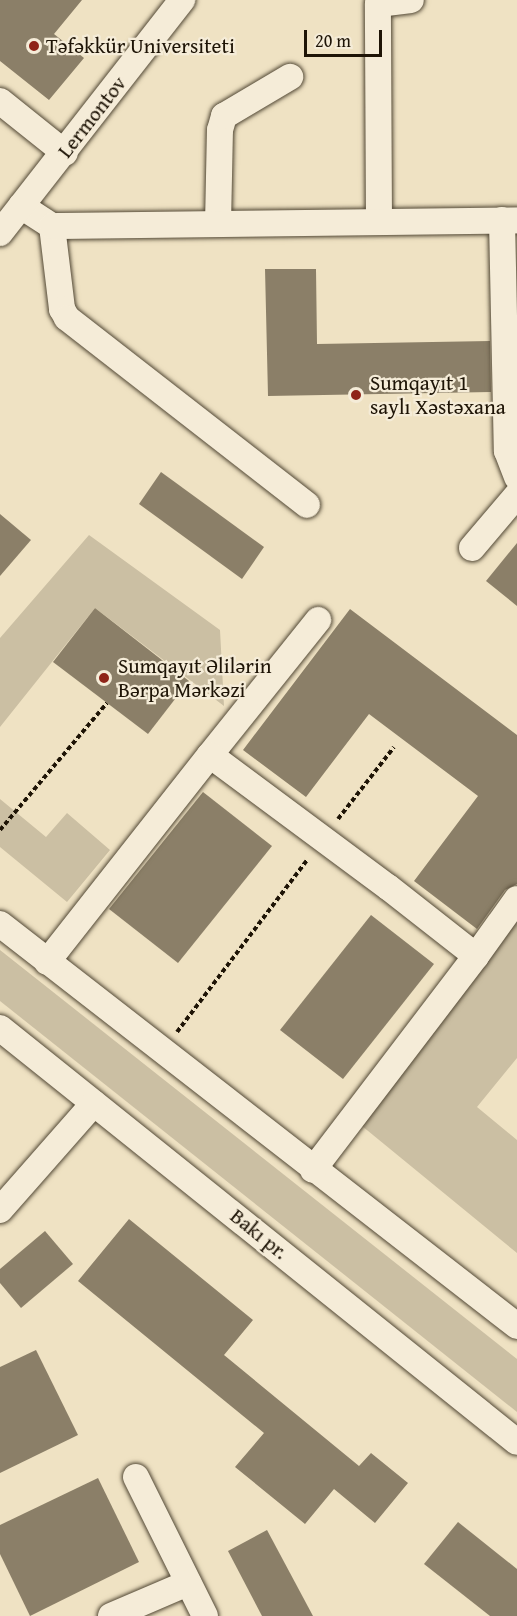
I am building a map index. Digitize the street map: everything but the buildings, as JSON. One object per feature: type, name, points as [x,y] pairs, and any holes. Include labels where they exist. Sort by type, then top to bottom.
[{"type":"street","name":"Lermontov","points":[[0,233],[65,153],[182,0]]},
{"type":"street","points":[[379,221],[378,2],[411,0]]},
{"type":"street","points":[[218,224],[220,130],[224,116],[290,77]]},
{"type":"street","points":[[0,101],[65,153]]},
{"type":"street","points":[[21,206],[52,226],[509,220],[507,451],[517,477]]},
{"type":"street","points":[[52,226],[62,309],[67,318],[307,506]]},
{"type":"street","points":[[472,548],[517,495]]},
{"type":"street","points":[[47,962],[318,620]]},
{"type":"street","points":[[210,755],[476,956]]},
{"type":"street","points":[[313,1170],[517,899]]},
{"type":"street","points":[[0,924],[313,1170],[517,1326]]},
{"type":"street","name":"Bakı pr.","points":[[0,1028],[517,1442]]},
{"type":"street","points":[[0,1210],[94,1103]]},
{"type":"street","points":[[136,1477],[205,1616]]},
{"type":"street","points":[[111,1616],[188,1583]]},
{"type":"path","points":[[0,830],[107,703]]},
{"type":"path","points":[[336,823],[394,747]]},
{"type":"path","points":[[162,1052],[314,851]]},
{"type":"shaded area","points":[[89,535],[220,630],[224,706],[95,608],[0,727],[0,638]]},
{"type":"shaded area","points":[[0,799],[46,837],[67,813],[110,850],[67,902],[0,847]]},
{"type":"shaded area","points":[[517,919],[517,1058],[477,1107],[517,1140],[517,1253],[362,1126]]},
{"type":"shaded area","points":[[0,950],[517,1359],[517,1412],[0,1001]]},
{"type":"place","name":"Təfəkkür Universiteti","points":[[34,46]]},
{"type":"place","name":"Sumqayıt 1 saylı Xəstəxana","points":[[356,395]]},
{"type":"place","name":"Sumqayıt Əlilərin Bərpa Mərkəzi","points":[[104,678]]}]
